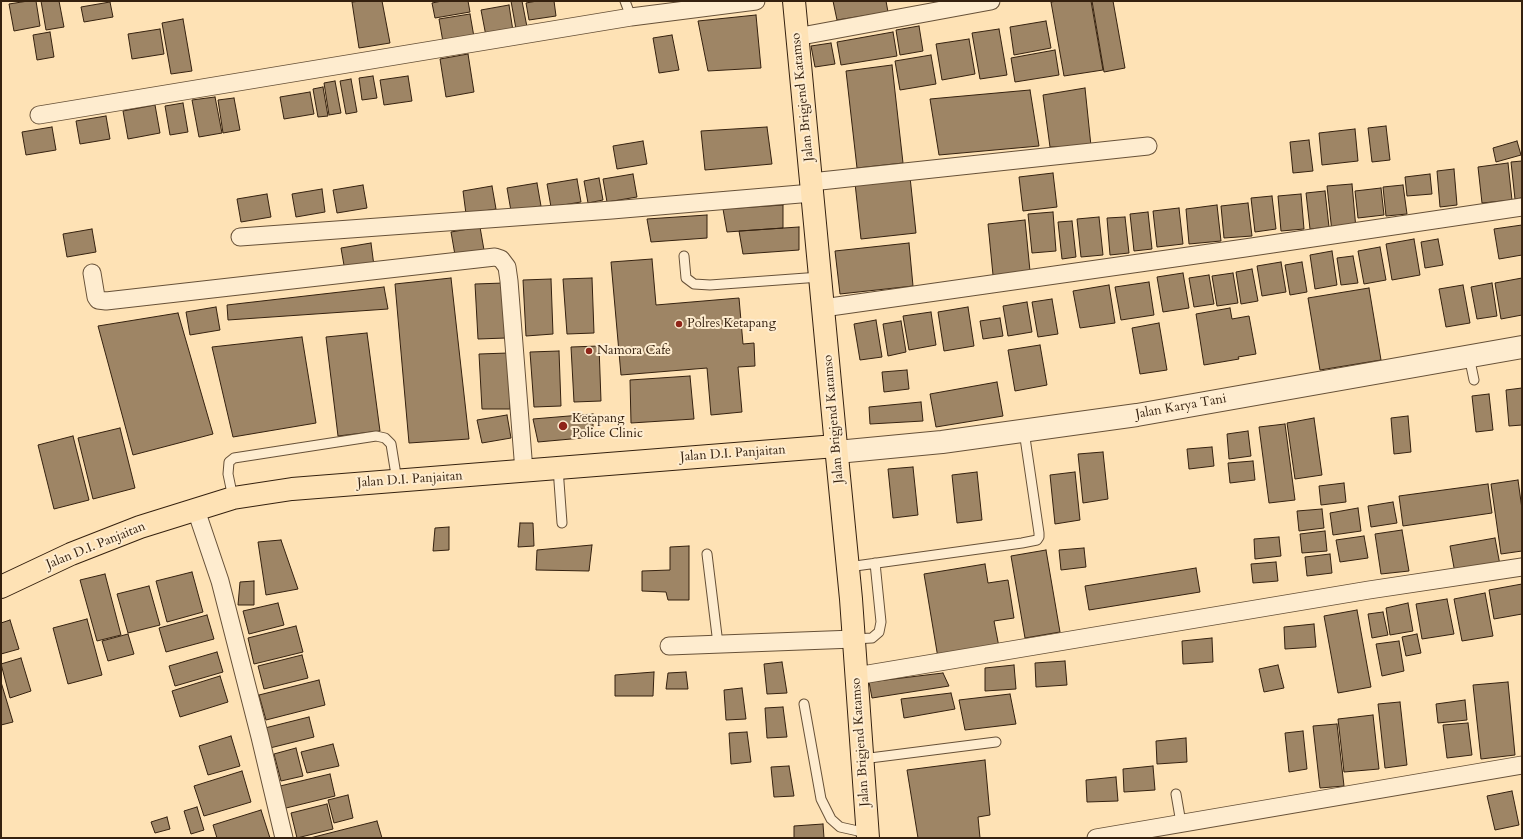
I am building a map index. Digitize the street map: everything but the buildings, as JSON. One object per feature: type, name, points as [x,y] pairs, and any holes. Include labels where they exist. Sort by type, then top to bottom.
[{"type":"main road","name":"Jalan Brigjend Katamso","points":[[794,1],[796,37],[848,567],[868,836]]},
{"type":"main road","name":"Jalan D.I. Panjaitan","points":[[3,586],[71,554],[140,527],[233,498],[292,489],[558,468],[837,449]]},
{"type":"street","points":[[39,115],[631,18],[756,1]]},
{"type":"street","points":[[796,37],[990,1]]},
{"type":"street","points":[[240,237],[612,210],[812,188],[1148,146]]},
{"type":"street","points":[[823,308],[1246,248],[1522,206]]},
{"type":"street","points":[[92,273],[96,297],[98,300],[106,301],[486,258],[501,259],[507,267],[509,281],[524,471]]},
{"type":"street","name":"Jalan Karya Tani","points":[[837,449],[942,442],[1137,415],[1522,347]]},
{"type":"street","points":[[196,510],[220,581],[284,838]]},
{"type":"street","points":[[856,676],[1369,590],[1522,568]]},
{"type":"street","points":[[669,646],[854,639]]},
{"type":"street","points":[[1096,838],[1522,765]]},
{"type":"lane","points":[[625,1],[631,18]]},
{"type":"lane","points":[[684,256],[686,278],[694,284],[710,286],[820,277]]},
{"type":"lane","points":[[1469,356],[1474,380]]},
{"type":"lane","points":[[848,567],[1036,540],[1039,537],[1039,533],[1024,431]]},
{"type":"lane","points":[[233,498],[228,474],[229,462],[234,458],[376,436],[385,438],[391,444],[397,481]]},
{"type":"lane","points":[[558,468],[562,523]]},
{"type":"lane","points":[[707,554],[718,644]]},
{"type":"lane","points":[[854,639],[872,638],[879,632],[881,622],[875,563]]},
{"type":"lane","points":[[804,704],[820,799],[831,819],[840,828],[868,836]]},
{"type":"lane","points":[[862,759],[996,742]]},
{"type":"lane","points":[[1176,794],[1181,823]]},
{"type":"place","name":"Polres Ketapang","points":[[679,324]]},
{"type":"place","name":"Namora Cafe","points":[[589,351]]},
{"type":"place","name":"Ketapang Police Clinic","points":[[563,426]]}]
